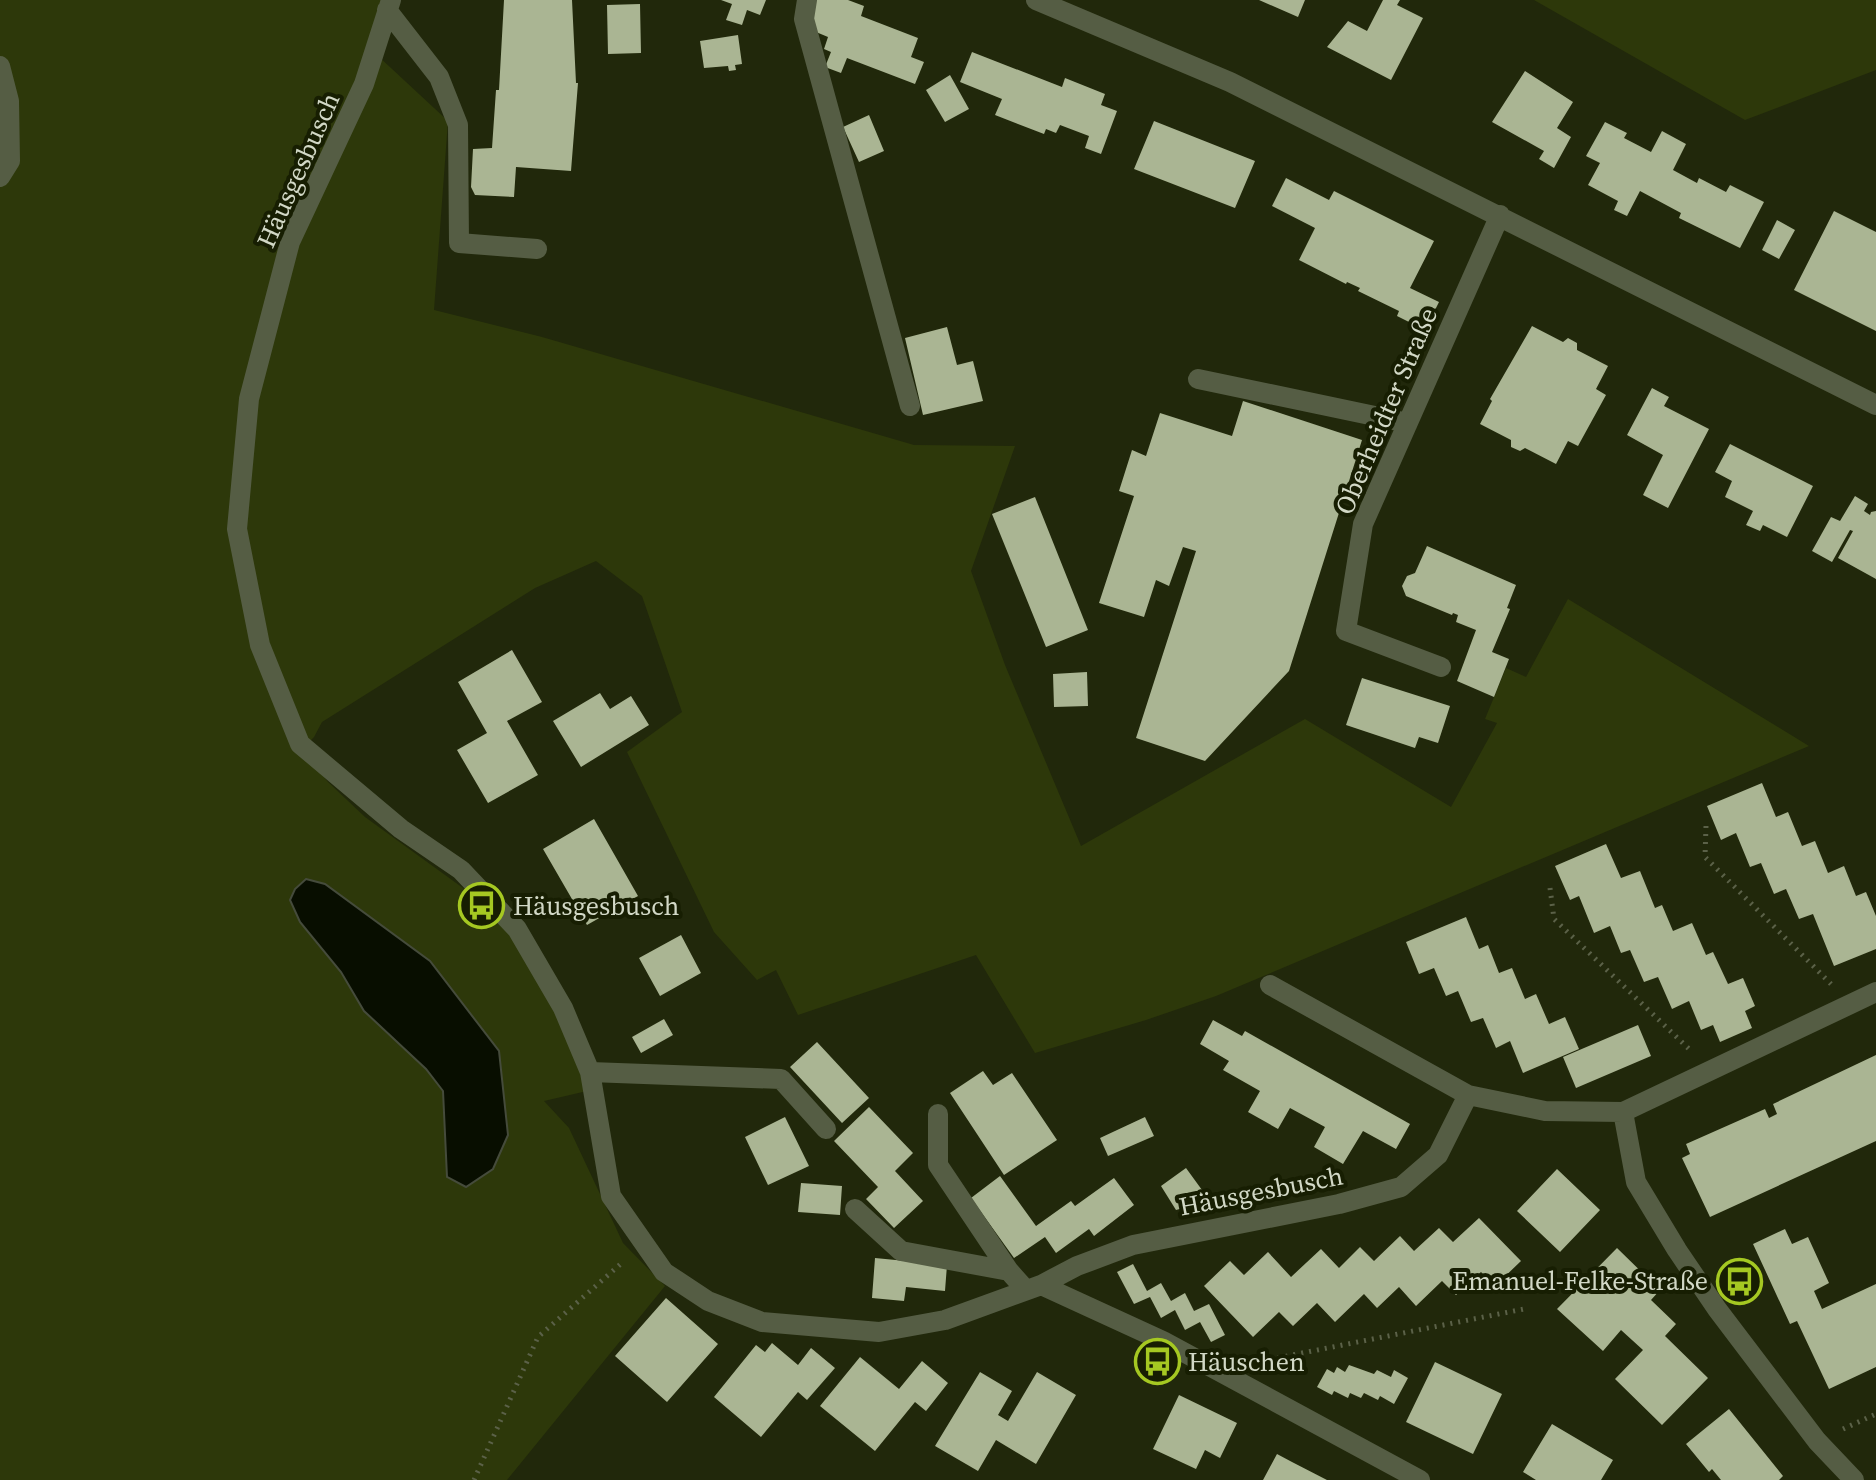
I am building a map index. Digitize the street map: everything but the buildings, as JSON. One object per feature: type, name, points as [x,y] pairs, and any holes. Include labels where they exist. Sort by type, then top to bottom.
[{"type":"street","points":[[807,0],[804,19],[910,406]]},
{"type":"street","points":[[1036,0],[1230,82],[1876,405]]},
{"type":"street","points":[[389,5],[439,77],[458,125],[459,243],[537,249]]},
{"type":"street","name":"Häusgesbusch","points":[[389,5],[364,84],[290,242],[249,399],[237,529],[260,645],[300,744],[401,829],[461,870],[517,929],[563,1008],[590,1072],[611,1196],[664,1272],[708,1301],[762,1322],[879,1332],[945,1320],[1133,1245],[1339,1204],[1401,1187],[1438,1155],[1468,1095]]},
{"type":"street","points":[[0,66],[9,101],[10,161],[0,177]]},
{"type":"street","name":"Oberheidter Straße","points":[[1441,667],[1346,631],[1363,524],[1500,215]]},
{"type":"street","points":[[1198,379],[1408,423]]},
{"type":"street","points":[[1270,985],[1468,1095],[1545,1111],[1623,1112],[1876,992]]},
{"type":"street","points":[[590,1072],[781,1079],[826,1129]]},
{"type":"street","points":[[1623,1112],[1636,1182],[1677,1250],[1717,1309],[1817,1441],[1854,1480]]},
{"type":"street","points":[[938,1114],[938,1165],[1009,1271],[1033,1287],[1163,1341],[1420,1480]]},
{"type":"street","points":[[855,1209],[901,1251],[1009,1271]]},
{"type":"path","points":[[1706,826],[1705,857],[1850,1003]]},
{"type":"path","points":[[1550,888],[1554,919],[1709,1069]]},
{"type":"path","points":[[474,1480],[538,1337],[642,1244]]},
{"type":"path","points":[[1218,1370],[1524,1309]]},
{"type":"green space","points":[[0,0],[395,0],[377,55],[448,121],[434,310],[542,337],[914,445],[1015,446],[971,571],[1005,665],[1081,846],[1305,719],[1451,807],[1497,723],[1485,719],[1506,668],[1526,677],[1568,599],[1809,746],[1216,996],[1035,1053],[976,955],[798,1015],[776,970],[757,980],[714,932],[627,752],[682,712],[642,596],[596,561],[535,588],[322,722],[314,737],[301,750],[328,782],[365,817],[492,909],[555,997],[587,1091],[544,1101],[569,1128],[623,1243],[665,1286],[507,1480],[0,1480]]},
{"type":"green space","points":[[1534,0],[1876,0],[1876,70],[1745,120]]},
{"type":"shaded area","points":[[306,879],[325,884],[430,961],[499,1051],[508,1135],[493,1169],[466,1187],[447,1177],[443,1091],[426,1069],[364,1011],[341,972],[300,922],[290,900],[295,889]]},
{"type":"place","name":"Häusgesbusch","points":[[482,906]]},
{"type":"place","name":"Emanuel-Felke-Straße","points":[[1739,1281]]},
{"type":"place","name":"Häuschen","points":[[1157,1362]]}]
